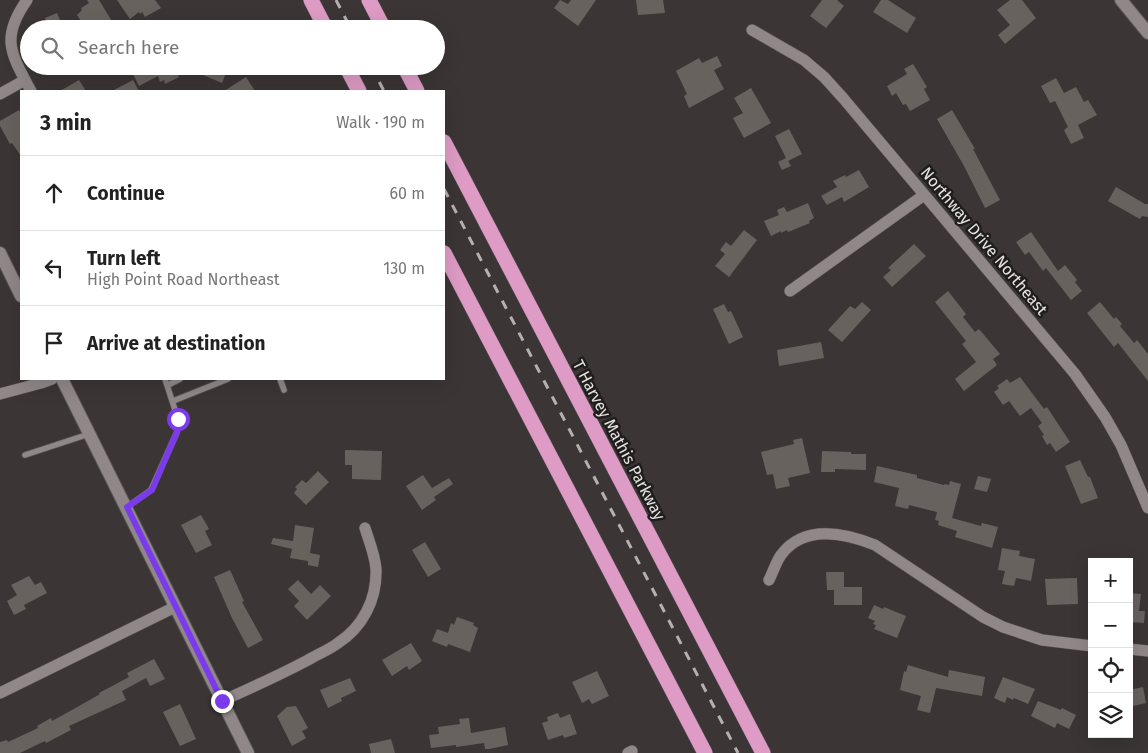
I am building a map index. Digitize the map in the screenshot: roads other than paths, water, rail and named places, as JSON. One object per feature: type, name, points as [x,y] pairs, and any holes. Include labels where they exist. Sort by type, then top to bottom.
[{"type":"highway","points":[[311,0],[321,20]]},
{"type":"highway","points":[[369,0],[379,20]]},
{"type":"highway","points":[[351,75],[358,90]]},
{"type":"highway","points":[[409,75],[416,90]]},
{"type":"highway","name":"T Harvey Mathis Parkway","points":[[445,144],[763,753]]},
{"type":"highway","points":[[445,255],[705,753]]},
{"type":"street","points":[[20,70],[10,50],[11,28],[18,12],[27,0]]},
{"type":"street","points":[[1122,0],[1148,33]]},
{"type":"street","name":"Northway Drive Northeast","points":[[752,30],[804,60],[824,77],[1091,395],[1121,445],[1148,508]]},
{"type":"street","points":[[22,75],[30,90]]},
{"type":"street","points":[[0,94],[25,80]]},
{"type":"street","points":[[790,291],[924,195]]},
{"type":"street","points":[[0,253],[20,294]]},
{"type":"street","points":[[0,394],[49,380]]},
{"type":"street","points":[[63,380],[248,753]]},
{"type":"street","points":[[222,701],[338,644],[358,626],[371,602],[375,584],[376,568],[365,528]]},
{"type":"street","points":[[769,580],[781,555],[798,539],[816,534],[835,534],[856,538],[875,545],[983,617],[1003,627],[1042,640],[1088,646]]},
{"type":"street","points":[[0,693],[175,607]]},
{"type":"street","points":[[1133,649],[1148,651]]},
{"type":"lane","points":[[173,400],[225,380]]},
{"type":"lane","points":[[280,380],[284,390]]},
{"type":"lane","points":[[127,507],[152,490],[177,432],[178,419],[166,382]]},
{"type":"lane","points":[[25,456],[90,434]]},
{"type":"railway","points":[[336,0],[346,20]]},
{"type":"railway","points":[[376,75],[383,90]]},
{"type":"railway","points":[[445,191],[738,753]]}]
